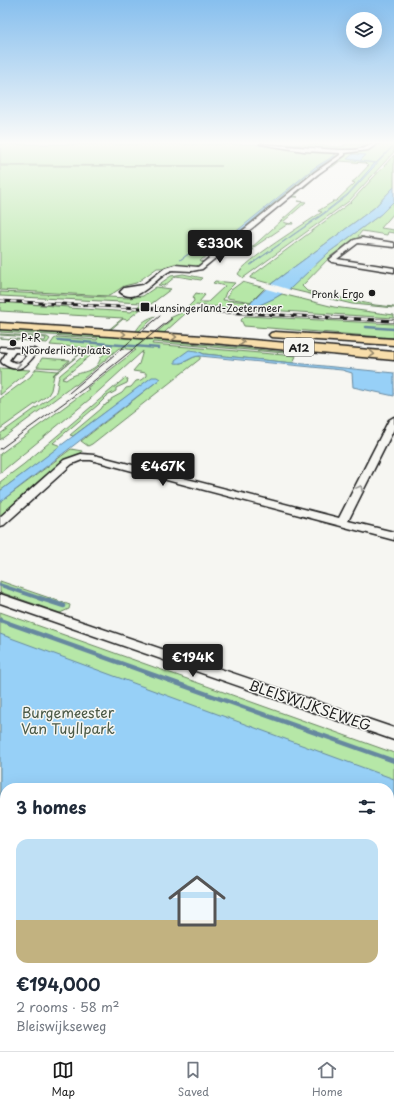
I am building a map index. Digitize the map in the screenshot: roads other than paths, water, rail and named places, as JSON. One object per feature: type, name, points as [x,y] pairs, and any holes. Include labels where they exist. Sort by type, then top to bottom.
[{"type":"highway","name":"A12","points":[[0,317],[394,342]]},
{"type":"highway","name":"A12","points":[[0,326],[203,339],[394,356]]},
{"type":"highway","name":"A12","points":[[246,333],[394,345]]},
{"type":"street","points":[[144,287],[167,269],[180,267],[194,269],[201,267],[243,235],[293,193]]},
{"type":"street","points":[[394,245],[356,240],[332,260],[394,270]]},
{"type":"street","points":[[0,349],[34,351],[25,362],[14,365],[8,364],[5,361],[12,350]]},
{"type":"street","points":[[342,522],[394,420]]},
{"type":"street","points":[[0,523],[68,462],[81,457],[99,458],[394,536]]},
{"type":"street","name":"BLEISWIJKSEWEG","points":[[0,598],[394,734]]},
{"type":"water","points":[[285,193],[241,230],[214,237],[238,230]]},
{"type":"water","points":[[350,193],[325,213],[250,265],[321,215]]},
{"type":"water","points":[[388,193],[394,193],[394,201],[381,214],[328,253],[291,288],[275,298],[251,309],[244,309],[271,284],[374,208]]},
{"type":"water","points":[[212,238],[180,260],[209,239]]},
{"type":"water","points":[[189,350],[204,354],[394,373],[394,396],[353,387],[352,373],[342,370],[200,356],[193,357],[182,363],[175,363],[175,360]]},
{"type":"water","points":[[152,377],[157,377],[160,379],[0,502],[0,491]]},
{"type":"water","name":"Burgemeester Van Tuyllpark","points":[[0,634],[394,779],[394,783],[0,783]]},
{"type":"waterway","points":[[366,327],[394,329]]},
{"type":"waterway","points":[[58,340],[159,348]]},
{"type":"waterway","points":[[0,585],[39,598]]},
{"type":"waterway","points":[[39,598],[64,606]]},
{"type":"waterway","points":[[0,620],[394,761]]},
{"type":"tram line","points":[[69,393],[160,316]]},
{"type":"tram line","points":[[0,449],[86,387],[171,319]]},
{"type":"railway","points":[[0,301],[339,318]]},
{"type":"railway","points":[[319,317],[394,321]]},
{"type":"place","name":"Pronk Ergo","points":[[372,293]]},
{"type":"place","name":"Lansingerland-Zoetermeer","points":[[145,307]]},
{"type":"place","name":"P+R Noorderlichtplaats","points":[[13,343]]}]
